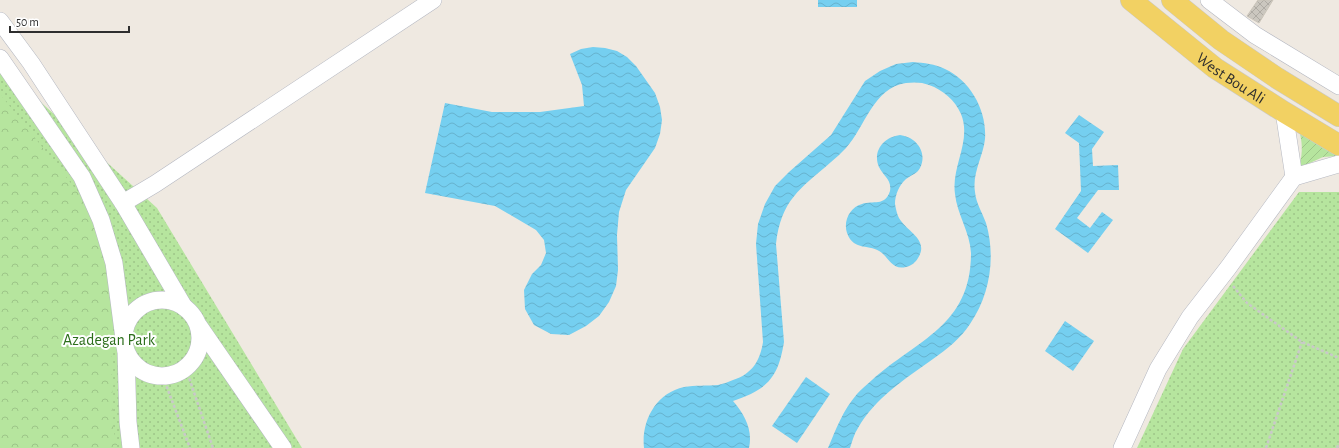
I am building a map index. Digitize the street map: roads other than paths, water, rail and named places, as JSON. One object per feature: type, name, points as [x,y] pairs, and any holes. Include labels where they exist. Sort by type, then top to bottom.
[{"type":"main road","name":"West Bou Ali","points":[[1131,0],[1215,68],[1339,145]]},
{"type":"main road","name":"West Bou Ali","points":[[1172,0],[1221,40],[1277,78],[1339,116]]},
{"type":"street","points":[[123,203],[162,180],[433,0]]},
{"type":"street","points":[[1209,0],[1255,35],[1339,86]]},
{"type":"street","points":[[0,21],[5,43],[31,63],[123,203],[184,307]]},
{"type":"street","points":[[0,58],[82,177],[101,220],[114,263],[125,345],[132,361],[140,370],[151,375],[163,377],[186,369],[194,360],[199,349],[201,337],[199,326]]},
{"type":"street","points":[[1284,112],[1294,177]]},
{"type":"street","points":[[1122,448],[1158,369],[1190,317],[1228,268],[1294,177],[1339,164]]},
{"type":"street","points":[[131,448],[128,422],[125,327],[131,316],[139,308],[150,302],[162,300],[173,301],[184,307],[193,315],[283,448]]},
{"type":"water","points":[[818,0],[857,0],[857,7],[818,7]]},
{"type":"water","points":[[593,47],[617,51],[627,57],[636,66],[655,93],[660,107],[662,120],[660,134],[655,148],[626,190],[619,212],[617,235],[618,270],[616,286],[609,302],[599,316],[586,326],[569,335],[551,334],[534,325],[525,309],[524,290],[532,274],[541,265],[546,253],[544,240],[536,230],[495,206],[425,193],[445,103],[492,112],[540,112],[584,106],[582,85],[570,54],[581,49]]},
{"type":"water","points":[[913,62],[937,66],[954,74],[970,89],[976,98],[983,118],[985,139],[974,185],[977,200],[986,223],[989,236],[991,262],[982,301],[970,324],[958,339],[891,390],[873,407],[857,430],[850,448],[828,448],[844,413],[860,390],[939,328],[952,314],[962,298],[969,278],[971,253],[970,245],[958,209],[955,194],[956,173],[964,134],[964,124],[961,114],[948,96],[934,87],[924,83],[915,82],[895,86],[885,92],[878,100],[846,148],[801,188],[787,206],[782,216],[776,244],[784,342],[781,355],[774,374],[769,381],[745,397],[733,401],[747,423],[750,435],[749,448],[644,448],[645,428],[648,418],[658,402],[666,395],[674,390],[684,387],[724,384],[745,374],[754,366],[760,355],[763,342],[756,244],[758,224],[765,204],[775,186],[831,135],[865,81],[880,71],[896,64]]},
{"type":"water","points":[[1079,115],[1104,132],[1092,149],[1093,166],[1118,165],[1119,190],[1098,190],[1077,218],[1090,228],[1102,212],[1113,220],[1088,253],[1055,229],[1081,191],[1079,143],[1065,133]]},
{"type":"water","points":[[894,136],[906,136],[915,142],[919,146],[922,156],[922,162],[919,170],[904,181],[899,187],[896,197],[895,204],[901,221],[917,237],[921,247],[921,252],[916,261],[910,266],[902,268],[892,264],[882,253],[877,250],[854,243],[850,239],[846,228],[848,215],[854,208],[866,203],[882,201],[888,196],[890,191],[890,183],[879,167],[877,161],[878,150],[884,142]]},
{"type":"water","points":[[1065,321],[1094,341],[1073,371],[1045,351]]},
{"type":"water","points":[[806,377],[830,394],[797,443],[772,426]]},
{"type":"park label","name":"Azadegan Park","points":[[109,339]]}]
